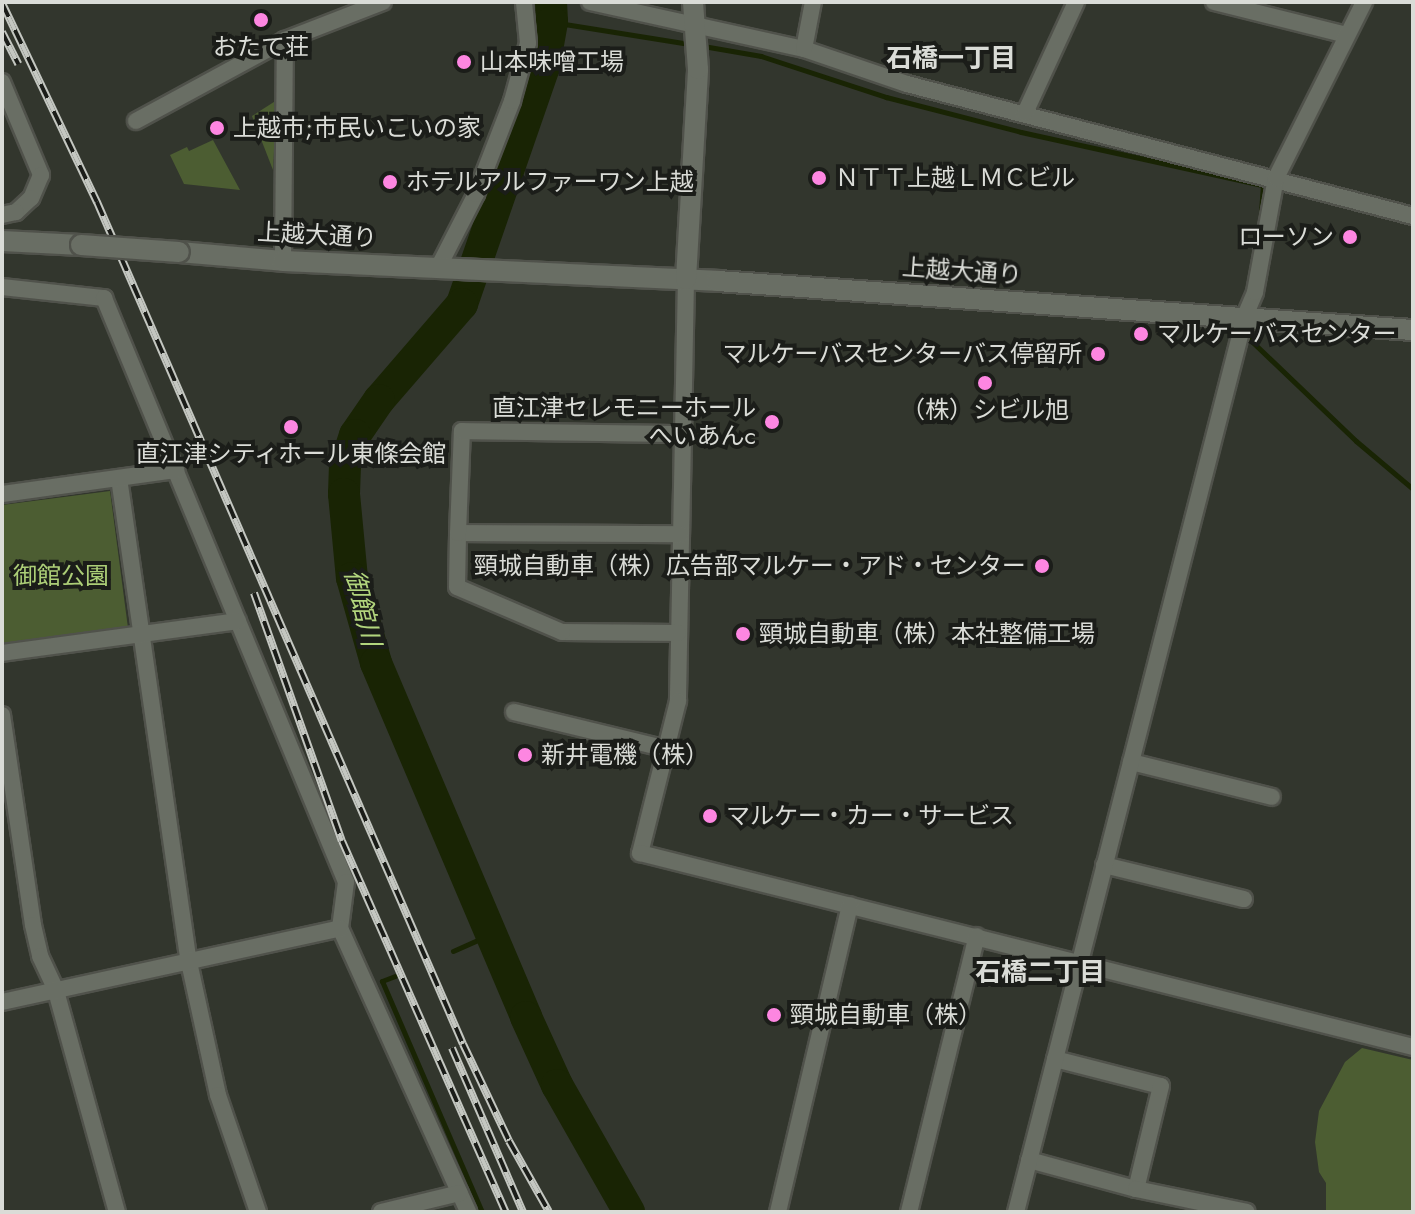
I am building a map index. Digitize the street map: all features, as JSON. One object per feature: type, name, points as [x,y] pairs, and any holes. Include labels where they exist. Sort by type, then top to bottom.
[{"type":"main road","points":[[686,279],[697,24],[693,2]]},
{"type":"main road","name":"上越大通り","points":[[2,241],[283,261],[686,279],[1413,330]]},
{"type":"street","points":[[136,121],[285,40],[383,2]]},
{"type":"street","points":[[446,267],[512,101],[528,43],[524,2]]},
{"type":"street","points":[[590,2],[804,49],[864,71],[1413,216]]},
{"type":"street","points":[[804,49],[813,2]]},
{"type":"street","points":[[1025,113],[1076,2]]},
{"type":"street","points":[[1214,2],[1346,35]]},
{"type":"street","points":[[1016,1212],[1245,316],[1255,292],[1276,178],[1364,2]]},
{"type":"street","points":[[283,261],[285,40]]},
{"type":"street","points":[[2,82],[41,175],[31,198],[16,212],[2,215]]},
{"type":"street","points":[[686,279],[678,701],[640,853],[1413,1047]]},
{"type":"street","points":[[2,287],[104,298],[346,882],[340,928],[468,1212]]},
{"type":"street","points":[[678,633],[562,632],[457,587],[458,533],[462,431],[683,434]]},
{"type":"street","points":[[2,494],[176,470]]},
{"type":"street","points":[[119,478],[189,962],[218,1095],[258,1212]]},
{"type":"street","points":[[458,533],[681,534]]},
{"type":"street","points":[[2,653],[238,621]]},
{"type":"street","points":[[514,712],[667,749]]},
{"type":"street","points":[[2,715],[40,956],[56,991],[117,1212]]},
{"type":"street","points":[[1131,762],[1272,797]]},
{"type":"street","points":[[1104,865],[1244,899]]},
{"type":"street","points":[[778,1212],[850,905]]},
{"type":"street","points":[[2,1002],[340,928]]},
{"type":"street","points":[[909,1212],[977,936]]},
{"type":"street","points":[[1055,1059],[1161,1086],[1136,1189]]},
{"type":"street","points":[[1029,1160],[1136,1189],[1247,1212]]},
{"type":"street","points":[[381,1212],[460,1193]]},
{"type":"green space","points":[[277,100],[273,170],[252,116]]},
{"type":"green space","points":[[213,140],[240,190],[184,184],[170,155],[187,147],[189,151]]},
{"type":"green space","name":"御館公園","points":[[110,491],[128,628],[2,644],[2,505]]},
{"type":"green space","points":[[1362,1048],[1413,1060],[1413,1212],[1326,1212],[1326,1183],[1319,1172],[1315,1142],[1319,1111],[1345,1062]]},
{"type":"waterway","name":"御館川","points":[[551,2],[552,22],[544,67],[462,304],[379,400],[355,435],[345,465],[344,494],[352,578],[376,663],[557,1085],[629,1212]]},
{"type":"waterway","points":[[552,22],[689,44]]},
{"type":"waterway","points":[[703,46],[761,56],[886,97],[1021,132],[1263,185],[1260,226]]},
{"type":"waterway","points":[[1243,333],[1356,441],[1413,489]]},
{"type":"waterway","points":[[453,951],[489,935]]},
{"type":"waterway","points":[[395,976],[382,981],[482,1212]]},
{"type":"railway","points":[[2,3],[97,202],[463,1044],[509,1141],[549,1212]]},
{"type":"railway","points":[[2,32],[18,64]]},
{"type":"railway","points":[[254,593],[342,841],[506,1212]]},
{"type":"railway","points":[[452,1048],[523,1212]]},
{"type":"place","name":"おたて荘","points":[[261,20]]},
{"type":"place","name":"山本味噌工場","points":[[464,62]]},
{"type":"place","name":"上越市;市民いこいの家","points":[[217,128]]},
{"type":"place","name":"ＮＴＴ上越ＬＭＣビル","points":[[819,178]]},
{"type":"place","name":"ホテルアルファーワン上越","points":[[390,182]]},
{"type":"place","name":"ローソン","points":[[1350,237]]},
{"type":"place","name":"マルケーバスセンター","points":[[1141,334]]},
{"type":"place","name":"マルケーバスセンターバス停留所","points":[[1098,354]]},
{"type":"place","name":"（株）シビル旭","points":[[985,383]]},
{"type":"place","name":"直江津セレモニーホール へいあんc","points":[[772,422]]},
{"type":"place","name":"直江津シティホール東條会館","points":[[291,427]]},
{"type":"place","name":"頸城自動車（株）広告部マルケー・アド・センター","points":[[1042,566]]},
{"type":"place","name":"頸城自動車（株）本社整備工場","points":[[743,634]]},
{"type":"place","name":"新井電機（株）","points":[[525,755]]},
{"type":"place","name":"マルケー・カー・サービス","points":[[710,816]]},
{"type":"place","name":"頸城自動車（株）","points":[[774,1015]]},
{"type":"district","name":"石橋一丁目","points":[[951,59]]},
{"type":"district","name":"石橋二丁目","points":[[1040,973]]}]
